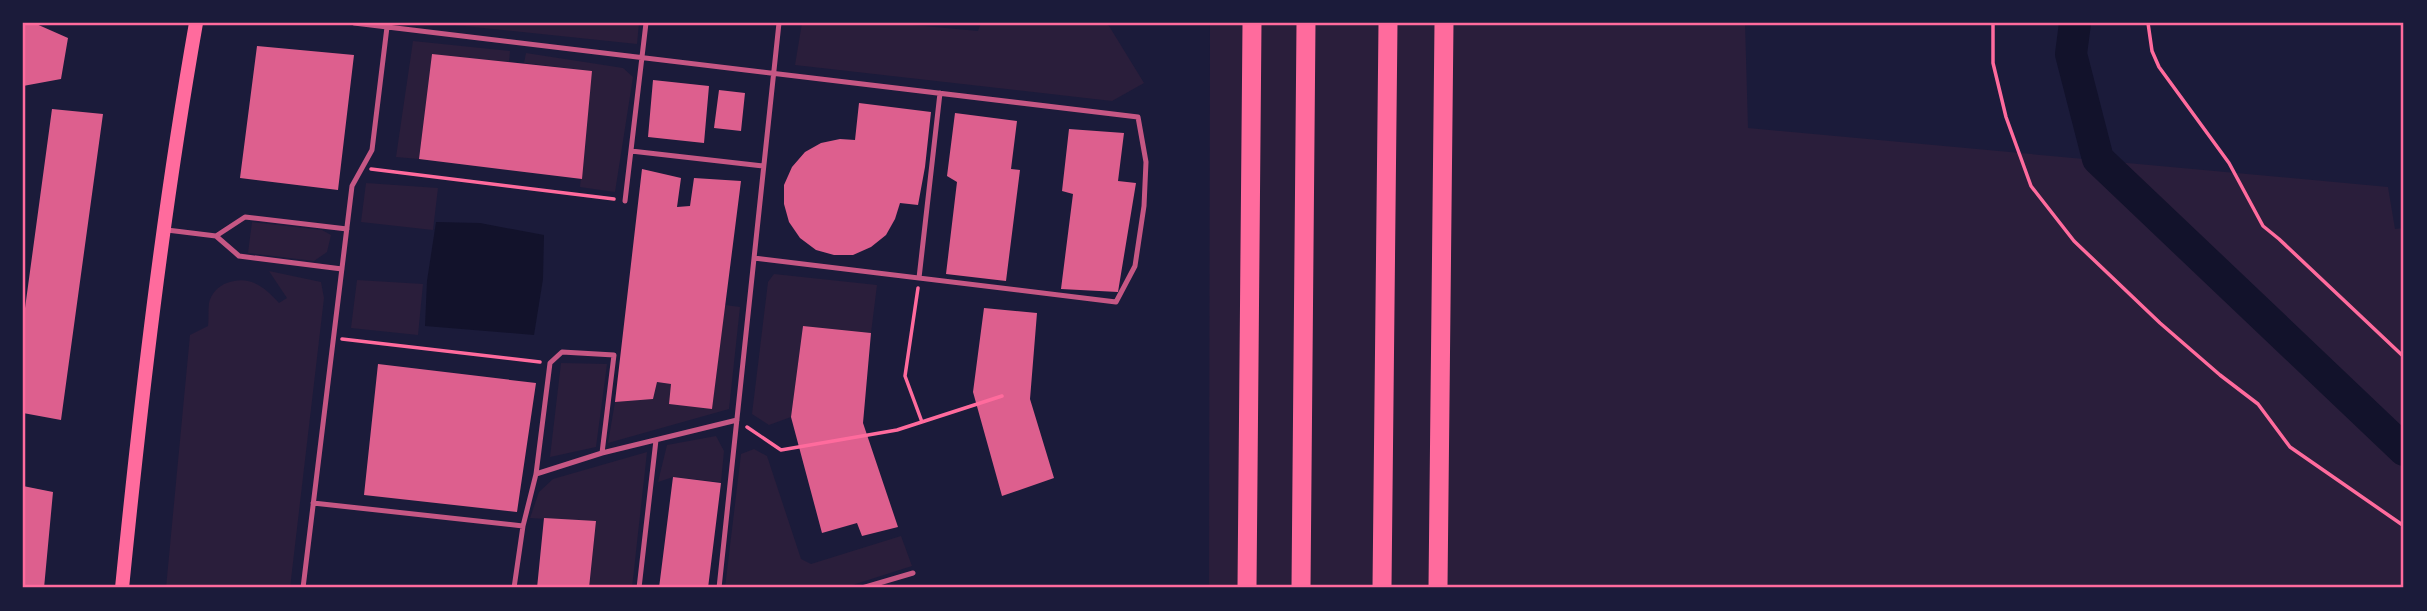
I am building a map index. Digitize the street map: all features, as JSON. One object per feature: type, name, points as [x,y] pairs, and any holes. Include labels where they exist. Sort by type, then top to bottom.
[{"type":"highway","points":[[1247,588],[1252,23]]},
{"type":"highway","points":[[1301,588],[1306,23]]},
{"type":"highway","points":[[1382,588],[1388,23]]},
{"type":"highway","points":[[1438,588],[1444,23]]},
{"type":"main road","points":[[122,588],[136,449],[164,229],[179,117],[196,23]]},
{"type":"lane","points":[[354,23],[1138,117],[1146,162],[1144,206],[1135,266],[1116,302],[754,258]]},
{"type":"lane","points":[[625,201],[646,23]]},
{"type":"lane","points":[[719,588],[779,23]]},
{"type":"lane","points":[[303,588],[352,186],[372,150],[387,27]]},
{"type":"lane","points":[[919,278],[940,93]]},
{"type":"lane","points":[[631,151],[764,166]]},
{"type":"lane","points":[[216,236],[245,217],[347,229]]},
{"type":"lane","points":[[164,229],[216,236],[239,256],[342,269]]},
{"type":"lane","points":[[514,588],[523,526],[536,474],[550,363],[562,352],[614,355],[602,453]]},
{"type":"lane","points":[[536,474],[602,453],[737,421]]},
{"type":"lane","points":[[639,588],[656,440]]},
{"type":"lane","points":[[313,503],[523,526]]},
{"type":"lane","points":[[862,588],[913,573]]},
{"type":"path","points":[[1993,23],[1993,63],[2006,117],[2031,186],[2074,241],[2160,323],[2258,404],[2290,447],[2404,526]]},
{"type":"path","points":[[2148,23],[2152,51],[2159,67],[2222,152],[2263,226],[2404,357]]},
{"type":"path","points":[[362,168],[625,201]]},
{"type":"path","points":[[919,278],[905,376],[922,422]]},
{"type":"path","points":[[333,338],[550,363]]},
{"type":"path","points":[[737,421],[781,450],[897,430],[1002,396]]},
{"type":"shaded area","points":[[435,23],[639,23],[637,44]]},
{"type":"shaded area","points":[[802,23],[892,23],[978,31],[981,23],[1105,23],[1144,83],[1112,101],[795,65]]},
{"type":"shaded area","points":[[1210,23],[1745,23],[1748,128],[2388,187],[2395,229],[2404,228],[2404,588],[1209,588]]},
{"type":"shaded area","points":[[413,41],[510,51],[509,62],[432,54],[419,159],[396,157]]},
{"type":"shaded area","points":[[526,53],[623,68],[633,77],[615,192],[580,187],[592,71],[524,63]]},
{"type":"shaded area","points":[[366,183],[438,188],[433,230],[361,222]]},
{"type":"shaded area","points":[[252,222],[322,230],[331,235],[327,252],[314,261],[248,253]]},
{"type":"shaded area","points":[[436,222],[480,223],[544,235],[543,279],[534,335],[425,326],[427,281]]},
{"type":"shaded area","points":[[269,271],[321,282],[324,298],[290,588],[166,588],[190,335],[208,326],[210,300],[218,288],[227,283],[249,281],[262,287],[279,303],[287,298]]},
{"type":"shaded area","points":[[774,274],[877,285],[871,333],[803,326],[791,417],[769,425],[752,414],[768,282]]},
{"type":"shaded area","points":[[357,280],[423,284],[418,335],[351,328]]},
{"type":"shaded area","points":[[725,305],[740,307],[729,409],[608,443],[615,402],[653,399],[657,382],[671,384],[669,404],[712,408]]},
{"type":"shaded area","points":[[561,363],[607,364],[596,447],[550,457]]},
{"type":"shaded area","points":[[716,436],[724,451],[721,482],[673,477],[658,482],[667,445]]},
{"type":"shaded area","points":[[754,449],[767,456],[801,559],[811,564],[901,536],[912,566],[843,588],[725,588],[741,454]]},
{"type":"shaded area","points":[[647,452],[632,588],[589,588],[596,522],[530,518],[539,492],[553,479]]},
{"type":"building","points":[[23,23],[34,23],[68,38],[61,79],[23,86]]},
{"type":"building","points":[[257,46],[354,55],[338,190],[240,178]]},
{"type":"building","points":[[432,54],[592,71],[582,179],[419,159]]},
{"type":"building","points":[[653,80],[709,86],[704,143],[648,137]]},
{"type":"building","points":[[719,90],[745,93],[741,131],[714,128]]},
{"type":"building","points":[[859,103],[931,112],[925,167],[918,205],[900,203],[886,235],[871,247],[853,255],[834,255],[816,250],[800,238],[789,222],[784,204],[784,185],[792,167],[805,152],[821,143],[840,139],[855,140]]},
{"type":"building","points":[[52,109],[103,114],[61,420],[23,413],[23,323]]},
{"type":"building","points":[[955,113],[1017,121],[1011,169],[1020,170],[1006,281],[946,274],[957,182],[947,176]]},
{"type":"building","points":[[1069,129],[1124,133],[1118,181],[1136,183],[1118,292],[1061,289],[1073,194],[1062,191]]},
{"type":"building","points":[[642,169],[681,178],[677,207],[690,206],[694,178],[741,181],[712,409],[669,404],[671,384],[657,382],[653,399],[615,402]]},
{"type":"building","points":[[984,308],[1037,313],[1030,399],[1054,478],[1002,496],[973,392]]},
{"type":"building","points":[[803,326],[871,333],[863,423],[898,527],[862,536],[857,523],[822,533],[791,417]]},
{"type":"building","points":[[378,364],[536,383],[517,512],[364,495]]},
{"type":"building","points":[[673,477],[721,483],[708,588],[659,588]]},
{"type":"building","points":[[23,486],[53,492],[44,588],[23,588]]},
{"type":"building","points":[[544,518],[596,521],[589,588],[537,588]]},
{"type":"waterway","points":[[2075,23],[2071,54],[2098,159],[2404,450]]}]
